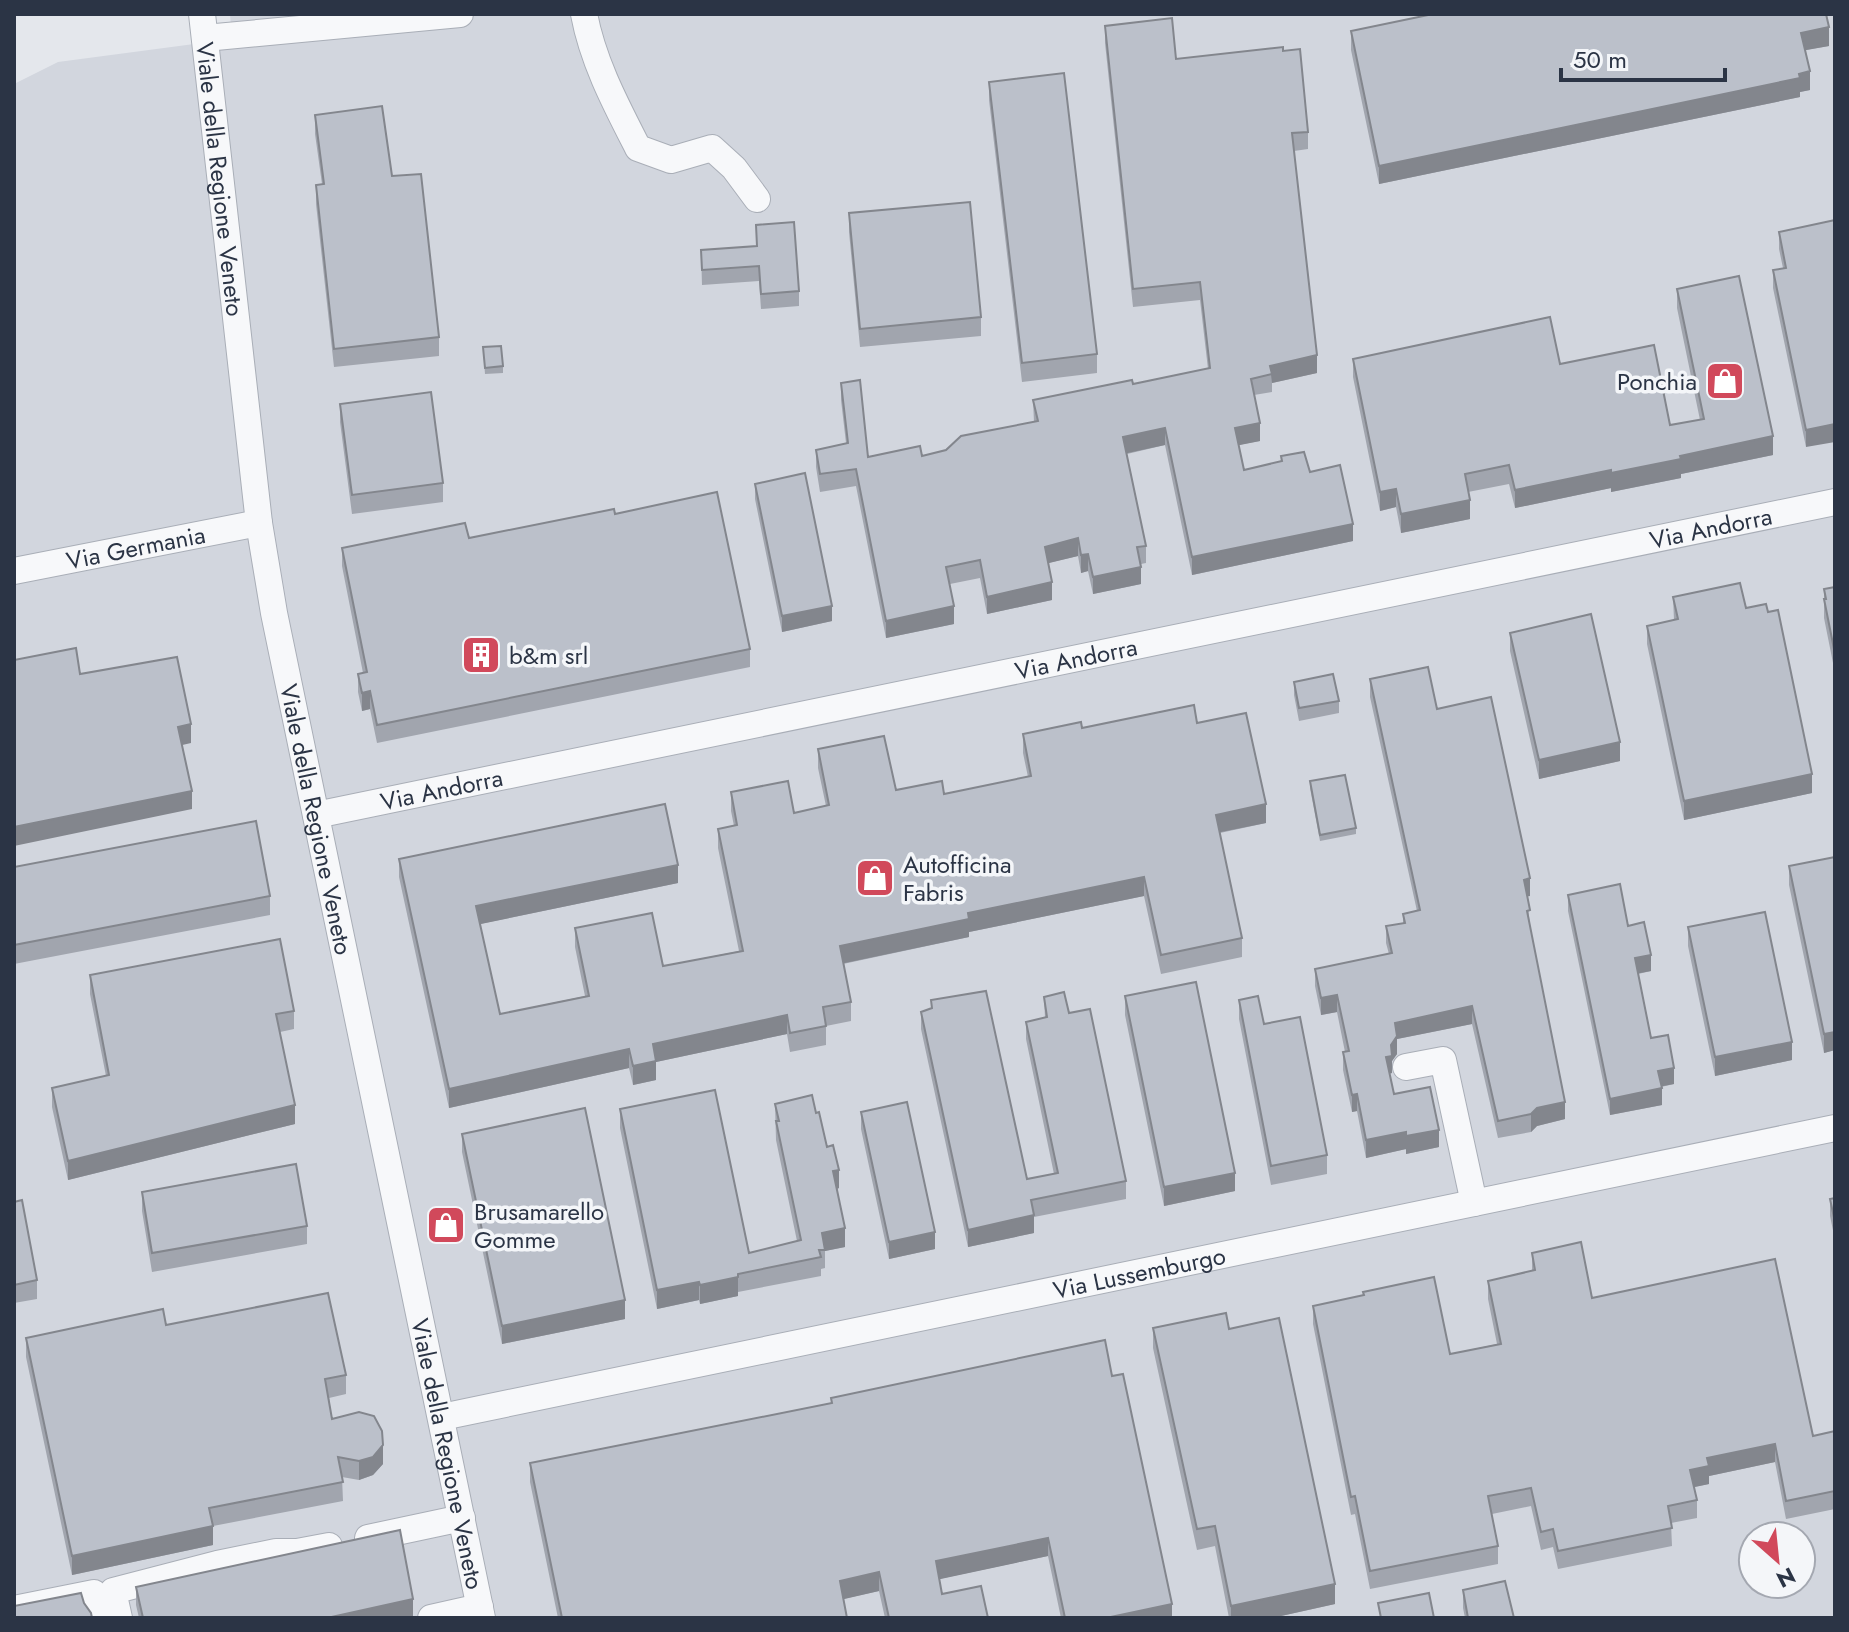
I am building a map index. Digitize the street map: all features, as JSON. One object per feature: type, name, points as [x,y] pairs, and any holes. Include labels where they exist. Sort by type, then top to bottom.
[{"type":"street","points":[[203,26],[460,14]]},
{"type":"street","points":[[584,14],[590,42],[615,104],[638,148],[671,160],[712,148],[734,168],[757,199]]},
{"type":"street","name":"Viale della Regione Veneto","points":[[203,26],[259,523],[274,613],[481,1613]]},
{"type":"street","name":"Via Andorra","points":[[316,815],[1835,502]]},
{"type":"street","name":"Via Germania","points":[[15,568],[259,523]]},
{"type":"street","points":[[1406,1067],[1443,1060],[1474,1203]]},
{"type":"street","name":"Via Lussemburgo","points":[[442,1417],[1835,1128]]},
{"type":"street","points":[[119,1618],[113,1591],[217,1564],[276,1552],[309,1550],[462,1518]]},
{"type":"street","points":[[14,1609],[94,1593],[99,1618]]},
{"type":"street","points":[[431,1618],[481,1613]]},
{"type":"shaded area","points":[[230,14],[1835,14],[1835,1618],[14,1618],[14,84],[58,62],[232,39]]},
{"type":"building","points":[[1433,14],[1826,14],[1829,27],[1801,33],[1810,71],[1799,74],[1800,78],[1379,166],[1351,31]]},
{"type":"building","points":[[1172,18],[1176,59],[1283,47],[1283,51],[1300,49],[1308,132],[1292,133],[1317,355],[1270,366],[1272,374],[1251,379],[1260,423],[1235,428],[1244,470],[1282,461],[1281,456],[1304,452],[1310,472],[1340,465],[1353,524],[1192,557],[1165,428],[1123,437],[1146,546],[1137,547],[1141,567],[1093,577],[1088,554],[1081,555],[1078,538],[1045,547],[1052,582],[987,597],[980,560],[946,567],[954,606],[886,621],[856,469],[820,474],[816,450],[848,443],[841,383],[860,380],[868,457],[920,446],[922,456],[946,450],[961,436],[1038,421],[1033,400],[1210,368],[1200,282],[1133,289],[1105,26]]},
{"type":"building","points":[[1064,73],[1097,354],[1022,363],[989,82]]},
{"type":"building","points":[[382,106],[392,176],[421,174],[439,337],[334,349],[316,185],[324,184],[315,115]]},
{"type":"building","points":[[970,202],[981,317],[860,329],[849,213]]},
{"type":"building","points":[[1835,220],[1835,424],[1806,430],[1773,270],[1786,268],[1779,232]]},
{"type":"building","points":[[794,222],[799,291],[761,294],[759,266],[702,270],[701,250],[757,246],[756,225]]},
{"type":"building","points":[[1739,276],[1773,436],[1680,456],[1681,459],[1515,490],[1509,465],[1465,474],[1470,500],[1401,514],[1396,489],[1380,492],[1353,359],[1550,317],[1560,364],[1654,345],[1670,425],[1704,419],[1677,289]]},
{"type":"building","points":[[501,346],[503,366],[485,368],[483,347]]},
{"type":"building","points":[[431,392],[443,483],[352,495],[340,404]]},
{"type":"building","points":[[805,473],[832,606],[782,616],[755,484]]},
{"type":"building","points":[[717,492],[750,649],[377,725],[370,691],[362,693],[358,674],[367,672],[342,548],[465,523],[469,538],[614,509],[615,514]]},
{"type":"building","points":[[1740,583],[1746,608],[1766,604],[1768,612],[1778,610],[1812,774],[1684,801],[1647,626],[1678,619],[1673,597]]},
{"type":"building","points":[[1835,587],[1835,654],[1824,589]]},
{"type":"building","points":[[1591,614],[1620,742],[1539,760],[1510,633]]},
{"type":"building","points":[[76,648],[80,674],[177,657],[191,724],[178,727],[192,791],[14,827],[14,660]]},
{"type":"building","points":[[1428,667],[1437,709],[1491,697],[1530,878],[1524,880],[1530,910],[1527,911],[1565,1102],[1498,1121],[1472,1006],[1395,1023],[1397,1036],[1391,1045],[1392,1056],[1386,1057],[1394,1094],[1430,1087],[1439,1130],[1406,1136],[1406,1132],[1366,1140],[1357,1094],[1352,1095],[1343,1052],[1349,1051],[1337,995],[1321,998],[1315,969],[1392,953],[1386,926],[1405,923],[1403,914],[1420,910],[1370,679]]},
{"type":"building","points":[[1333,674],[1339,701],[1299,708],[1294,682]]},
{"type":"building","points":[[1194,705],[1197,723],[1246,713],[1266,804],[1216,815],[1242,938],[1161,955],[1144,877],[968,913],[969,919],[840,946],[851,1002],[823,1007],[826,1026],[790,1033],[787,1015],[653,1044],[656,1061],[633,1066],[629,1049],[449,1089],[399,859],[665,804],[678,865],[476,906],[500,1014],[589,996],[575,928],[652,913],[663,966],[743,951],[718,829],[737,825],[731,792],[788,781],[794,813],[829,805],[818,749],[884,736],[896,790],[942,781],[944,794],[1031,776],[1023,734],[1081,722],[1082,728]]},
{"type":"building","points":[[1345,775],[1356,828],[1320,835],[1310,781]]},
{"type":"building","points":[[256,821],[270,896],[14,945],[14,867]]},
{"type":"building","points":[[1835,857],[1835,1032],[1824,1034],[1789,866]]},
{"type":"building","points":[[1620,884],[1628,926],[1644,922],[1651,955],[1635,958],[1651,1038],[1668,1035],[1674,1068],[1658,1071],[1662,1088],[1610,1099],[1568,895]]},
{"type":"building","points":[[1765,912],[1792,1042],[1715,1057],[1688,927]]},
{"type":"building","points":[[280,939],[294,1011],[276,1014],[295,1105],[68,1161],[52,1088],[109,1075],[90,975]]},
{"type":"building","points":[[1196,982],[1235,1173],[1164,1187],[1125,996]]},
{"type":"building","points":[[986,991],[1027,1179],[1058,1173],[1026,1022],[1047,1017],[1044,997],[1064,992],[1069,1013],[1090,1009],[1126,1181],[1031,1200],[1034,1215],[968,1230],[921,1012],[932,1008],[931,1000]]},
{"type":"building","points":[[1258,996],[1264,1024],[1300,1017],[1327,1155],[1271,1166],[1239,1000]]},
{"type":"building","points":[[715,1090],[749,1253],[801,1240],[775,1104],[812,1095],[827,1147],[833,1145],[839,1170],[833,1171],[845,1228],[822,1233],[825,1250],[819,1250],[821,1257],[700,1285],[699,1282],[657,1290],[620,1109]]},
{"type":"building","points":[[907,1102],[935,1232],[889,1242],[861,1112]]},
{"type":"building","points":[[585,1108],[625,1300],[502,1326],[462,1134]]},
{"type":"building","points":[[296,1164],[307,1226],[152,1253],[142,1192]]},
{"type":"building","points":[[1835,1198],[1835,1222],[1830,1199]]},
{"type":"building","points":[[22,1200],[37,1280],[14,1285],[14,1202]]},
{"type":"building","points":[[1581,1242],[1592,1298],[1775,1259],[1813,1436],[1835,1431],[1835,1491],[1786,1501],[1775,1444],[1707,1458],[1709,1466],[1690,1470],[1697,1500],[1668,1506],[1672,1528],[1558,1551],[1553,1529],[1541,1532],[1531,1488],[1488,1496],[1498,1546],[1370,1571],[1355,1496],[1351,1497],[1313,1306],[1434,1277],[1450,1354],[1501,1344],[1488,1281],[1535,1270],[1532,1253]]},
{"type":"building","points":[[328,1293],[346,1375],[325,1379],[332,1419],[359,1412],[374,1416],[382,1431],[383,1445],[373,1457],[359,1461],[338,1457],[343,1482],[209,1508],[213,1526],[72,1556],[26,1338],[163,1309],[166,1325]]},
{"type":"building","points":[[1226,1313],[1229,1329],[1279,1318],[1335,1584],[1231,1606],[1215,1526],[1197,1529],[1153,1328]]},
{"type":"building","points":[[1105,1340],[1112,1376],[1123,1374],[1172,1604],[1106,1618],[1065,1618],[1048,1538],[936,1561],[942,1594],[981,1586],[988,1618],[889,1618],[879,1572],[840,1581],[847,1618],[562,1618],[530,1463],[832,1403],[831,1398]]},
{"type":"building","points":[[400,1530],[413,1599],[327,1618],[143,1618],[136,1587]]},
{"type":"building","points":[[1505,1581],[1514,1618],[1468,1618],[1463,1590]]},
{"type":"building","points":[[81,1593],[92,1618],[14,1618],[14,1606]]},
{"type":"building","points":[[1429,1593],[1434,1618],[1381,1618],[1378,1603]]},
{"type":"place","name":"Ponchia","points":[[1725,381]]},
{"type":"place","name":"b&m srl","points":[[481,655]]},
{"type":"place","name":"Autofficina Fabris","points":[[875,878]]},
{"type":"place","name":"Brusamarello Gomme","points":[[446,1225]]}]
